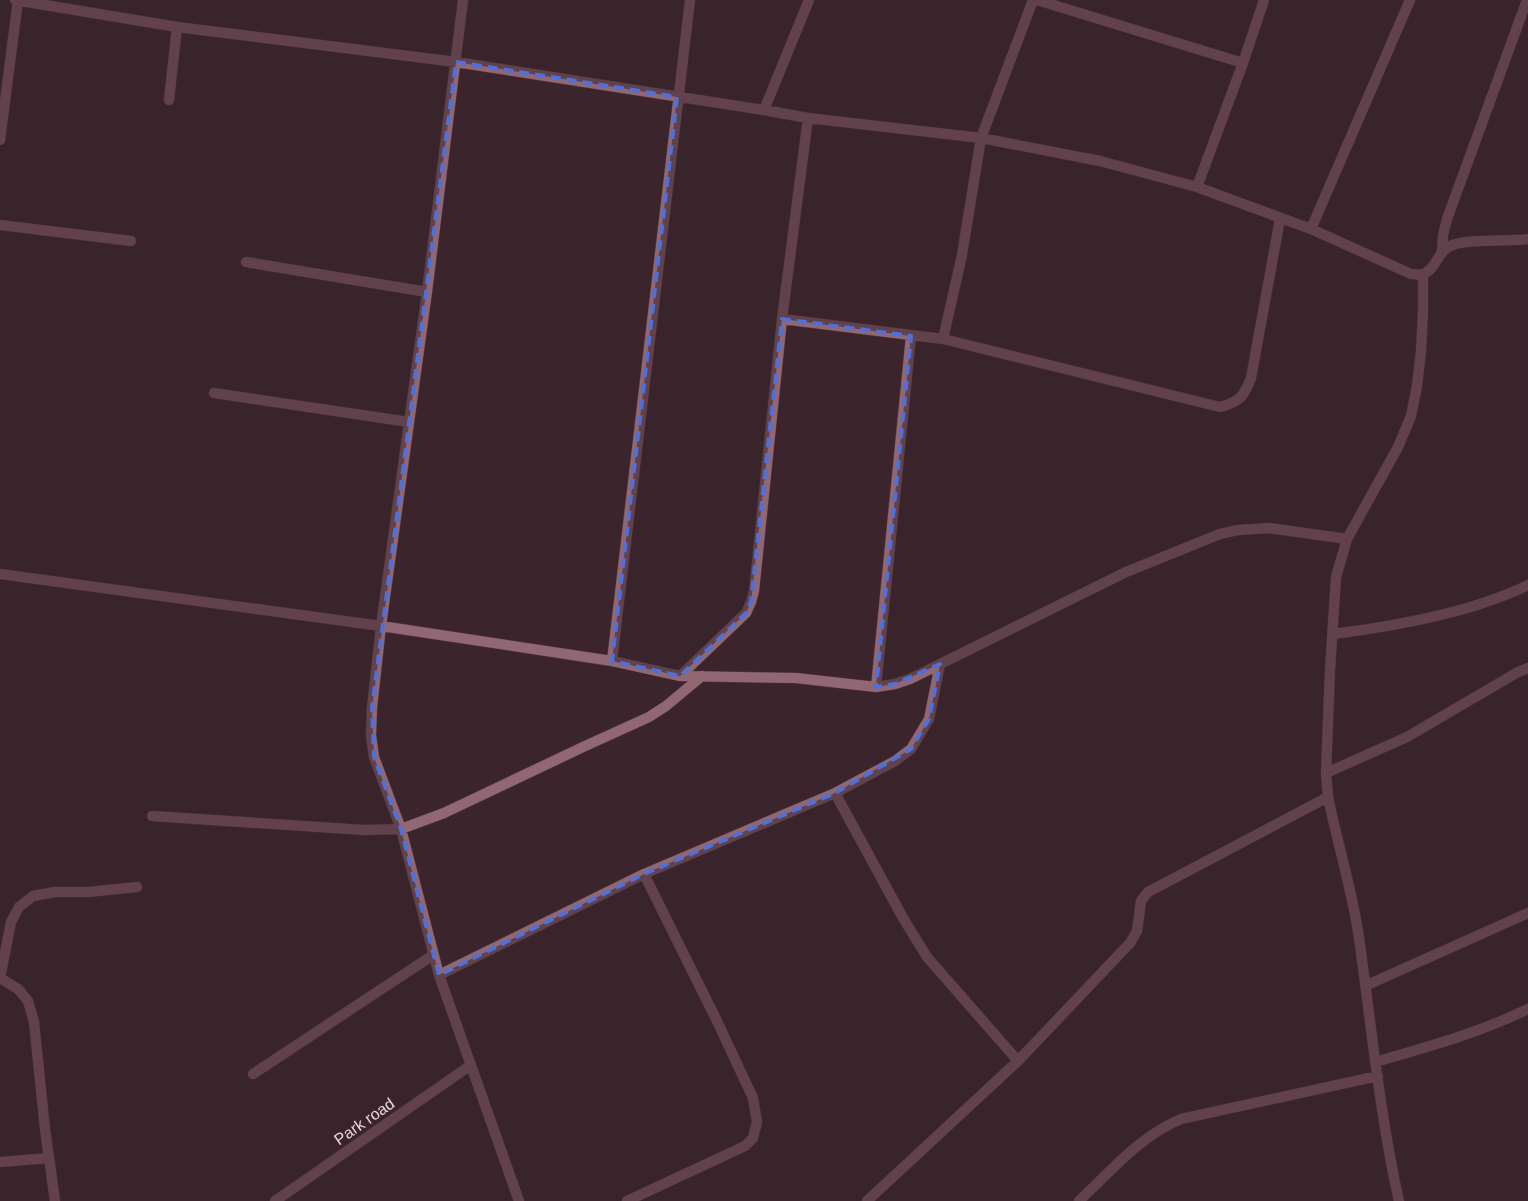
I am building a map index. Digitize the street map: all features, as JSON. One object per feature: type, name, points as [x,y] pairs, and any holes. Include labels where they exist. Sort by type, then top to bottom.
[{"type":"street","points":[[0,140],[17,0],[177,27],[456,62],[808,118],[981,138],[1100,161],[1198,187],[1311,229],[1411,274],[1423,274],[1430,270],[1442,251],[1449,246],[1464,243],[1528,239]]},
{"type":"street","points":[[463,0],[427,292],[381,626],[371,735],[374,757],[401,829],[439,975],[519,1201]]},
{"type":"street","points":[[612,661],[677,97],[690,0]]},
{"type":"street","points":[[764,110],[809,0]]},
{"type":"street","points":[[943,339],[962,255],[981,138],[1033,0]]},
{"type":"street","points":[[1037,0],[1243,63]]},
{"type":"street","points":[[1198,187],[1264,0]]},
{"type":"street","points":[[1311,229],[1410,0]]},
{"type":"street","points":[[1442,251],[1447,219],[1527,0]]},
{"type":"street","points":[[169,100],[177,27]]},
{"type":"street","points":[[680,676],[746,613],[754,591],[782,318],[808,118]]},
{"type":"street","points":[[782,318],[943,339],[1220,407],[1233,404],[1244,394],[1251,378],[1280,219]]},
{"type":"street","points":[[0,225],[131,241]]},
{"type":"street","points":[[246,262],[427,292]]},
{"type":"street","points":[[1399,1201],[1375,1062],[1357,928],[1328,797],[1326,773],[1336,576],[1347,539],[1398,446],[1411,416],[1421,351],[1423,274]]},
{"type":"street","points":[[876,686],[911,336]]},
{"type":"street","points":[[214,392],[409,422]]},
{"type":"street","points":[[0,574],[381,626],[612,661],[680,676],[796,678],[876,686],[895,684],[940,664],[1126,572],[1220,534],[1238,530],[1269,528],[1347,539]]},
{"type":"street","points":[[1333,634],[1388,627],[1442,615],[1514,593],[1528,585]]},
{"type":"street","points":[[439,975],[644,874],[835,792],[895,761],[911,749],[929,719],[940,664]]},
{"type":"street","points":[[1326,773],[1407,736],[1528,668]]},
{"type":"street","points":[[152,816],[364,830],[401,829],[444,814],[583,747],[650,718],[702,676]]},
{"type":"street","points":[[835,792],[903,918],[927,957],[1018,1061]]},
{"type":"street","points":[[866,1201],[1018,1061],[1130,942],[1137,931],[1141,900],[1148,892],[1328,797]]},
{"type":"street","points":[[627,1201],[745,1146],[753,1138],[757,1122],[753,1098],[718,1021],[644,874]]},
{"type":"street","points":[[55,1201],[34,1022],[28,1001],[18,989],[0,978],[11,922],[19,906],[33,896],[55,892],[88,892],[137,887]]},
{"type":"street","points":[[1365,986],[1528,913]]},
{"type":"street","points":[[253,1074],[433,955]]},
{"type":"street","points":[[1375,1062],[1435,1045],[1497,1024],[1528,1009]]},
{"type":"street","name":"Park road","points":[[275,1201],[471,1065]]},
{"type":"street","points":[[1079,1201],[1144,1138],[1181,1118],[1378,1076]]},
{"type":"street","points":[[0,1162],[49,1158]]},
{"type":"highlighted area","points":[[456,62],[677,97],[612,661],[680,676],[746,613],[751,602],[782,319],[911,336],[876,687],[895,684],[940,664],[929,719],[911,749],[835,793],[644,874],[439,975],[401,829],[374,757],[372,708]]}]
